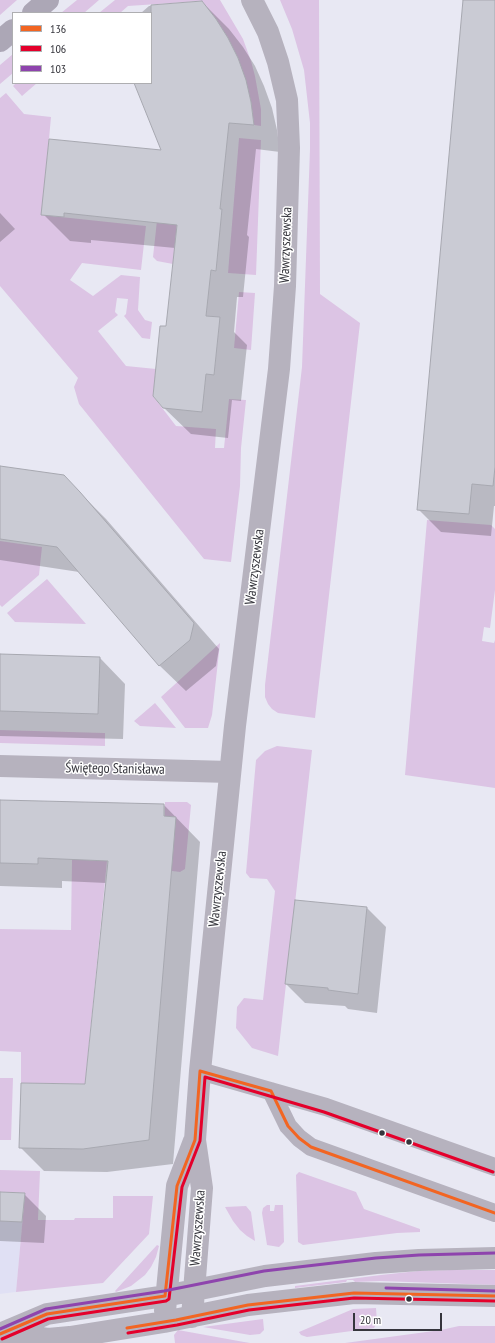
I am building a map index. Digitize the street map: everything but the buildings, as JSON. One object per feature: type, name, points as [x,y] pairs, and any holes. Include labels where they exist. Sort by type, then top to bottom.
[{"type":"street","points":[[34,12],[48,0]]},
{"type":"street","name":"Wawrzyszewska","points":[[192,1316],[202,1188],[195,1140],[200,1071],[230,772],[279,368],[285,286],[289,148],[287,100],[278,62],[268,32],[252,0]]},
{"type":"street","points":[[0,41],[12,31]]},
{"type":"street","name":"Świętego Stanisława","points":[[0,766],[230,772]]},
{"type":"street","name":"Wawrzyszewska","points":[[164,1322],[165,1296],[177,1186],[195,1140]]},
{"type":"street","points":[[2,1333],[47,1314],[194,1291],[265,1276],[376,1263],[495,1258]]},
{"type":"street","points":[[2,1333],[48,1339],[164,1322],[248,1305],[354,1293],[495,1296]]},
{"type":"lane","points":[[200,1071],[326,1107],[495,1167]]},
{"type":"lane","points":[[270,1091],[288,1126],[299,1138],[312,1147],[495,1213]]},
{"type":"shaded area","points":[[0,0],[17,0],[0,15]]},
{"type":"shaded area","points":[[77,0],[99,0],[85,12],[62,12]]},
{"type":"shaded area","points":[[115,0],[220,0],[243,39],[251,61],[261,109],[261,126],[254,125],[251,102],[238,58],[216,19],[202,1],[128,6],[121,12],[100,12]]},
{"type":"shaded area","points":[[280,0],[319,0],[320,294],[360,323],[315,718],[278,713],[272,709],[265,697],[265,685],[302,367],[310,149],[310,123],[304,70],[292,29]]},
{"type":"shaded area","points":[[12,55],[12,74],[0,84],[0,65]]},
{"type":"shaded area","points":[[15,84],[36,84],[22,96],[13,86]]},
{"type":"shaded area","points":[[6,93],[24,114],[51,117],[42,215],[146,226],[141,270],[82,263],[70,280],[93,296],[121,275],[140,277],[138,310],[145,320],[152,322],[150,339],[142,338],[124,316],[126,314],[128,299],[117,298],[115,312],[118,315],[98,331],[126,366],[156,369],[153,396],[176,426],[216,429],[215,448],[224,448],[229,399],[246,400],[241,448],[240,486],[231,562],[204,559],[79,404],[74,387],[78,378],[0,286],[0,98]]},
{"type":"shaded area","points":[[239,138],[261,140],[256,275],[228,273]]},
{"type":"shaded area","points":[[158,211],[178,213],[173,264],[157,261],[153,257]]},
{"type":"shaded area","points":[[239,292],[255,293],[251,350],[234,348]]},
{"type":"shaded area","points":[[427,520],[491,525],[495,529],[495,590],[490,628],[484,627],[482,641],[494,643],[495,640],[495,788],[405,775]]},
{"type":"shaded area","points":[[0,541],[42,547],[39,575],[2,607],[0,605]]},
{"type":"shaded area","points":[[47,579],[86,624],[15,622],[7,613]]},
{"type":"shaded area","points":[[220,643],[212,715],[208,728],[185,728],[161,697]]},
{"type":"shaded area","points":[[155,703],[176,728],[140,726],[134,721]]},
{"type":"shaded area","points":[[0,730],[105,733],[105,746],[0,743]]},
{"type":"shaded area","points":[[277,746],[312,750],[278,1056],[252,1048],[236,1028],[237,1007],[244,998],[263,1000],[275,891],[267,879],[250,878],[246,873],[256,760],[265,751]]},
{"type":"shaded area","points":[[165,802],[187,802],[191,805],[185,869],[180,872],[164,870]]},
{"type":"shaded area","points":[[72,859],[107,861],[85,1084],[21,1083],[21,1052],[0,1051],[0,929],[71,930]]},
{"type":"shaded area","points":[[0,1078],[13,1078],[11,1140],[0,1140]]},
{"type":"shaded area","points":[[0,1170],[40,1171],[38,1220],[113,1218],[113,1196],[153,1196],[149,1234],[103,1283],[16,1292],[25,1193],[0,1192]]},
{"type":"shaded area","points":[[299,1172],[356,1192],[364,1209],[420,1229],[420,1232],[397,1233],[303,1245],[298,1242],[296,1175]]},
{"type":"shaded area","points":[[0,1192],[25,1193],[16,1292],[0,1294]]},
{"type":"shaded area","points":[[270,1205],[270,1211],[274,1211],[275,1205],[283,1205],[284,1242],[279,1247],[267,1245],[262,1213],[263,1208]]},
{"type":"shaded area","points":[[246,1206],[251,1212],[255,1241],[240,1230],[225,1207]]},
{"type":"shaded area","points":[[157,1245],[159,1246],[156,1257],[145,1275],[131,1286],[116,1292],[115,1291]]},
{"type":"shaded area","points":[[495,1270],[495,1285],[380,1281],[355,1282],[353,1280],[347,1280],[346,1282],[295,1288],[295,1286],[381,1275],[418,1271]]},
{"type":"shaded area","points":[[376,1308],[377,1323],[374,1328],[307,1337],[301,1335],[299,1332],[353,1309]]},
{"type":"shaded area","points":[[263,1319],[264,1330],[260,1334],[250,1335],[203,1327]]},
{"type":"shaded area","points":[[459,1326],[495,1326],[495,1343],[345,1343],[441,1330]]},
{"type":"shaded area","points":[[178,1330],[250,1343],[175,1343],[174,1335]]},
{"type":"transit line","name":"136","points":[[0,1334],[47,1314],[165,1296],[177,1186],[195,1140],[200,1071],[271,1091],[288,1126],[299,1138],[311,1147],[495,1213]]},
{"type":"transit line","name":"106","points":[[2,1339],[48,1319],[166,1301],[169,1299],[182,1187],[200,1141],[205,1077],[324,1112],[493,1172]]},
{"type":"transit line","name":"103","points":[[0,1329],[46,1309],[164,1291],[264,1271],[376,1258],[495,1253]]},
{"type":"transit line","name":"103","points":[[386,1288],[495,1291]]},
{"type":"transit line","name":"136","points":[[127,1328],[176,1320],[248,1305],[354,1293],[495,1296]]},
{"type":"transit line","name":"106","points":[[128,1333],[177,1325],[249,1310],[354,1298],[495,1301]]}]
